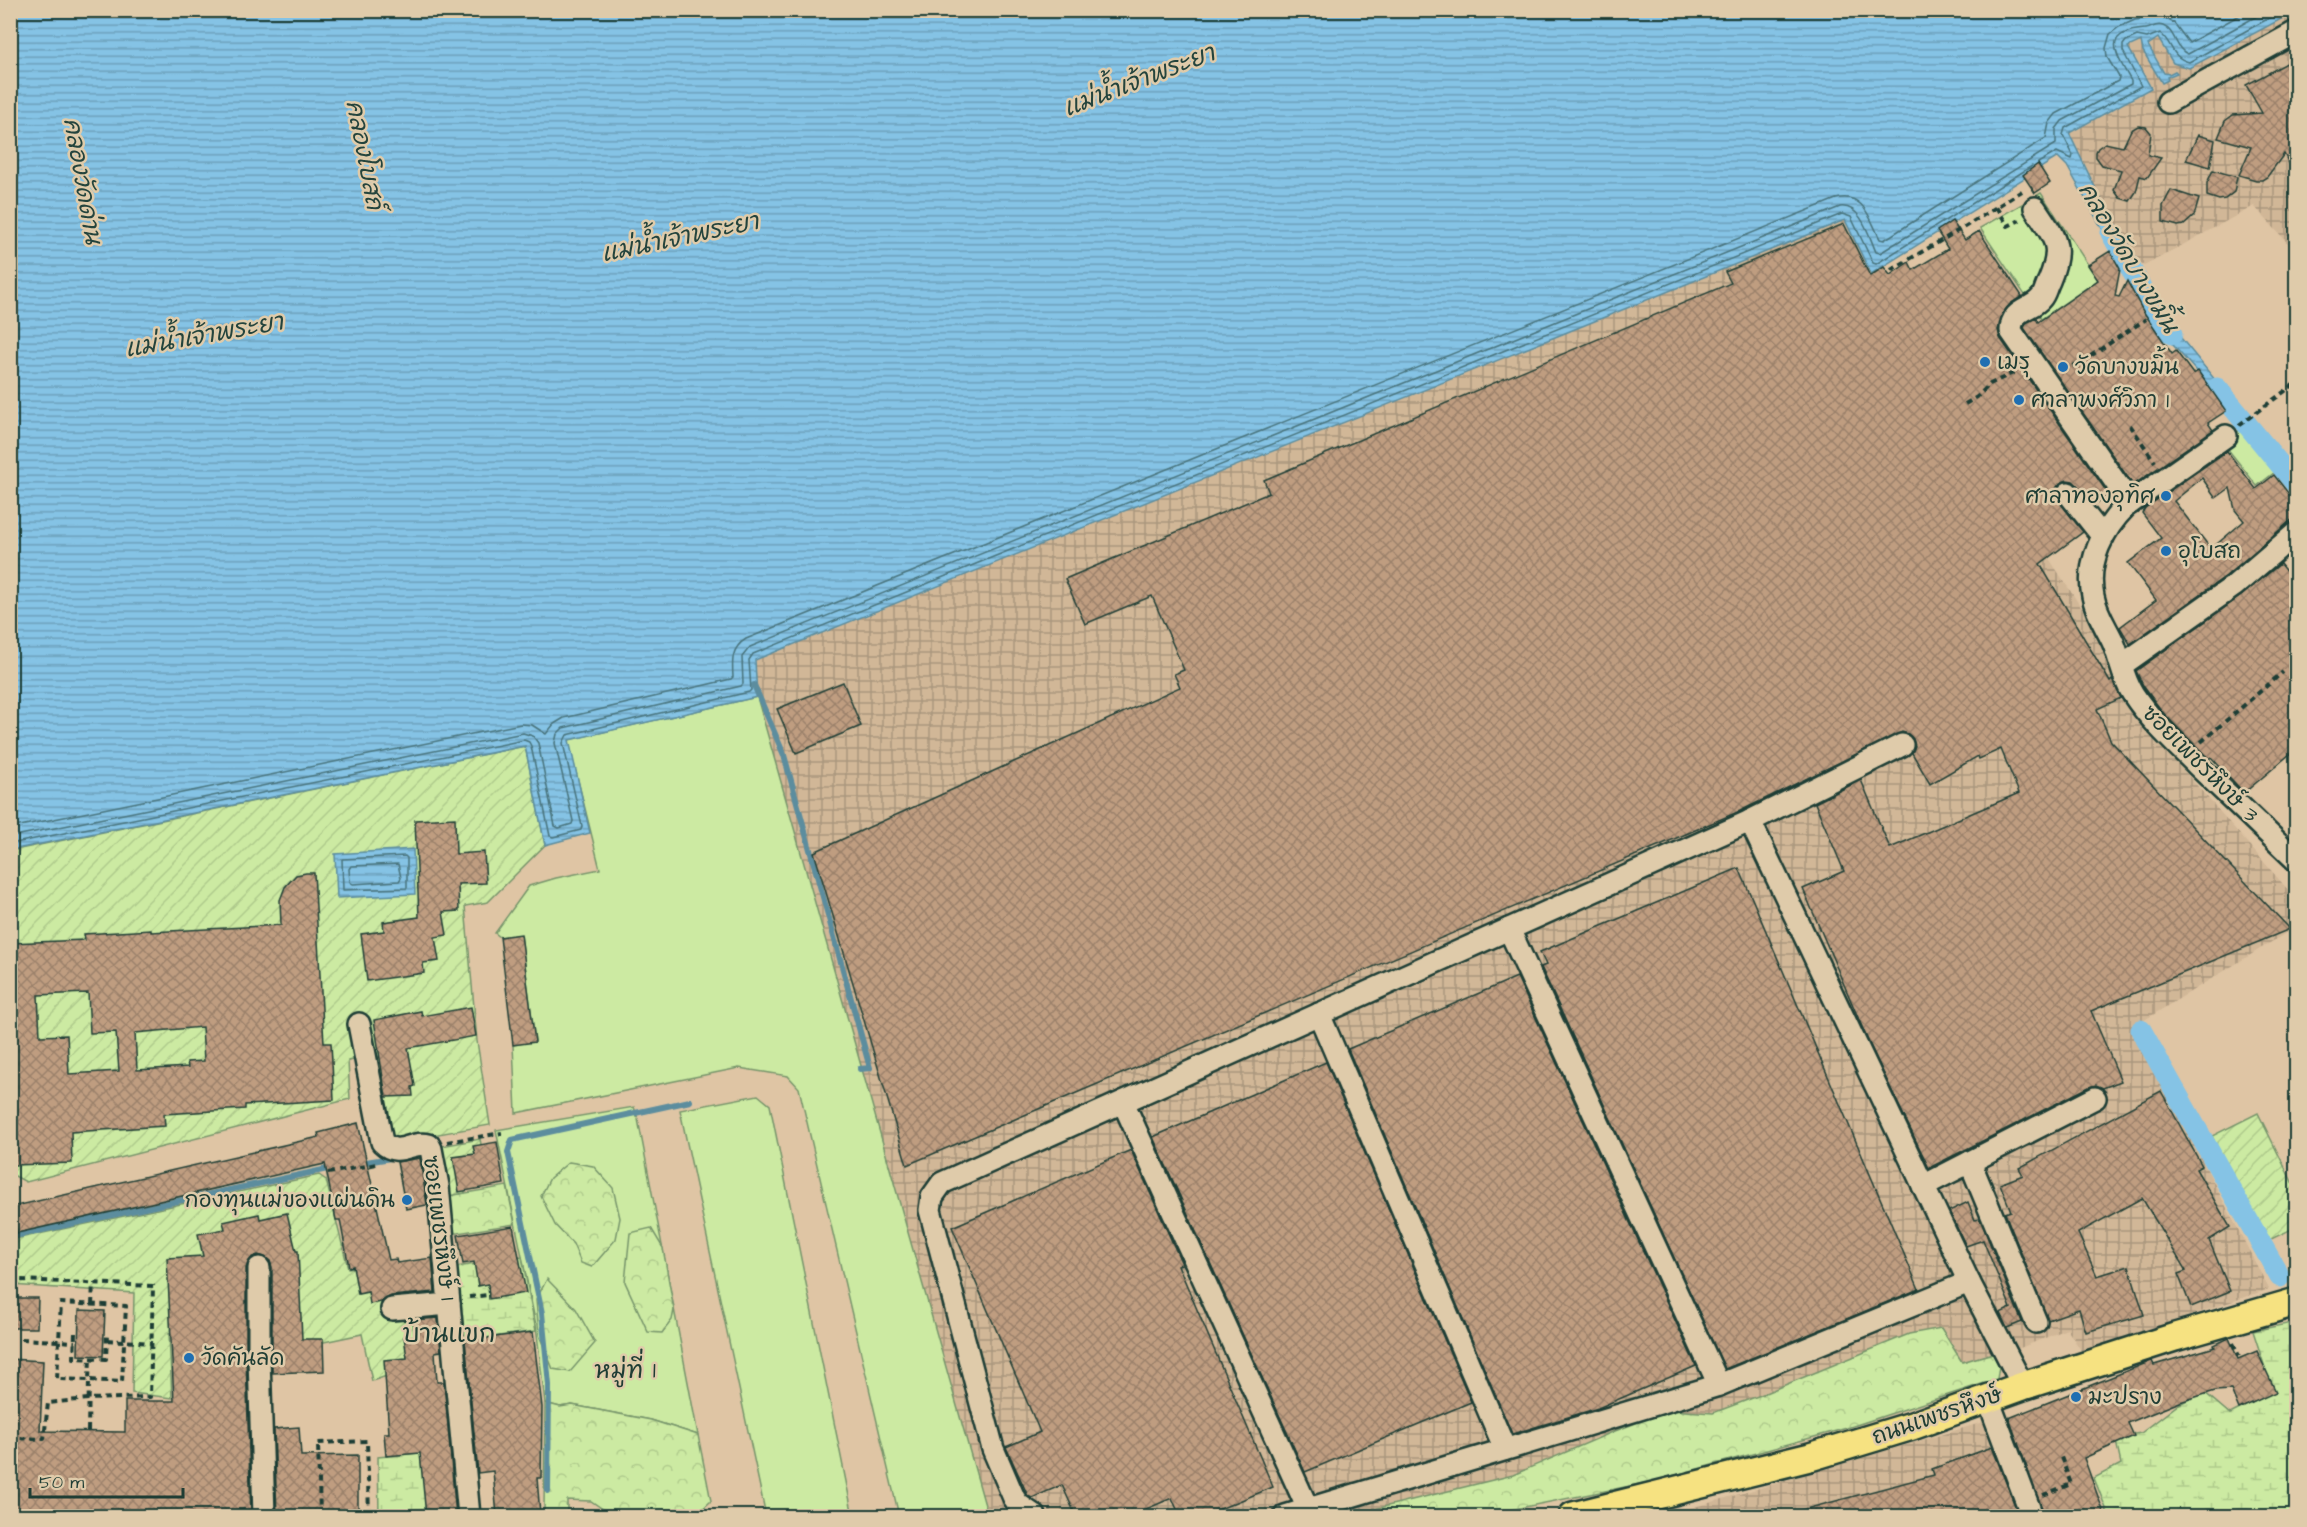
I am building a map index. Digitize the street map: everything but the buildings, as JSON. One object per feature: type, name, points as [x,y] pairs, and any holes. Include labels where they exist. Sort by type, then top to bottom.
[{"type":"main road","name":"ถนนเพชรหึงษ์","points":[[1574,1516],[1810,1457],[1912,1426],[2023,1386],[2175,1337],[2296,1302]]},
{"type":"street","points":[[2168,102],[2296,32]]},
{"type":"street","points":[[2036,210],[2057,244],[2057,261],[2041,299],[2028,306],[2011,322],[2011,331],[2130,503]]},
{"type":"street","name":"ซอยเพชรหึงษ์ 3","points":[[2230,432],[2130,503],[2113,520],[2103,537],[2094,562],[2092,595],[2131,692],[2164,732],[2296,860]]},
{"type":"street","points":[[2068,493],[2103,537]]},
{"type":"street","points":[[2122,665],[2234,586],[2296,533]]},
{"type":"street","points":[[1035,1516],[1019,1505],[1014,1498],[993,1449],[930,1210],[932,1197],[942,1184],[1750,821],[1902,745]]},
{"type":"street","points":[[1750,821],[1969,1282],[2023,1386]]},
{"type":"street","points":[[1509,929],[1719,1385]]},
{"type":"street","points":[[1319,1014],[1505,1449]]},
{"type":"street","name":"ซอยเพชรหึงษ์ 1","points":[[359,1024],[382,1142],[388,1148],[396,1150],[429,1145],[438,1186],[469,1516]]},
{"type":"street","points":[[1923,1186],[2095,1098]]},
{"type":"street","points":[[1123,1102],[1308,1509]]},
{"type":"street","points":[[1970,1162],[2036,1322]]},
{"type":"street","points":[[259,1268],[259,1358],[264,1516]]},
{"type":"street","points":[[1285,1516],[1719,1385],[1969,1282]]},
{"type":"street","points":[[392,1310],[449,1304]]},
{"type":"street","points":[[1988,1399],[2029,1509]]},
{"type":"path","points":[[1892,270],[2025,189]]},
{"type":"path","points":[[1996,207],[2008,226],[2036,210]]},
{"type":"path","points":[[2046,382],[2146,319]]},
{"type":"path","points":[[1965,404],[1977,397],[1990,384],[2033,363]]},
{"type":"path","points":[[2230,432],[2296,383]]},
{"type":"path","points":[[2130,425],[2166,478]]},
{"type":"path","points":[[2187,754],[2283,672]]},
{"type":"path","points":[[429,1145],[502,1133]]},
{"type":"path","points":[[328,1173],[382,1162]]},
{"type":"path","points":[[10,1438],[44,1439],[48,1403],[150,1397],[153,1286],[21,1280]]},
{"type":"path","points":[[92,1305],[93,1283]]},
{"type":"path","points":[[61,1303],[126,1306],[122,1382],[57,1378],[59,1342],[61,1303]]},
{"type":"path","points":[[75,1333],[74,1358],[106,1359],[107,1333]]},
{"type":"path","points":[[21,1340],[75,1342]]},
{"type":"path","points":[[107,1340],[152,1343]]},
{"type":"path","points":[[88,1431],[90,1358]]},
{"type":"path","points":[[320,1516],[318,1443],[367,1441],[369,1516]]},
{"type":"path","points":[[2029,1509],[2071,1484],[2061,1457]]},
{"type":"shaded area","points":[[2296,11],[2296,252],[2254,206],[2144,266],[2127,254],[2069,133],[2151,88],[2127,47],[2141,41],[2164,72],[2148,45],[2158,38],[2173,63],[2189,68]]},
{"type":"shaded area","points":[[1846,219],[1871,274],[1970,422],[1962,426],[2100,636],[2132,711],[2296,899],[2296,927],[2133,1027],[2269,1289],[2082,1352],[2067,1329],[1978,1365],[1406,1516],[988,1516],[757,697],[755,660]]},
{"type":"shaded area","points":[[1984,1422],[2021,1516],[1654,1516],[1702,1505]]},
{"type":"green space","points":[[2041,193],[2098,280],[2041,319],[1980,228]]},
{"type":"green space","points":[[2238,408],[2296,476],[2296,496],[2228,414]]},
{"type":"green space","points":[[2241,429],[2275,472],[2257,486],[2223,443]]},
{"type":"green space","points":[[757,697],[988,1516],[899,1516],[799,1088],[788,1076],[739,1068],[516,1113],[513,1045],[535,1041],[521,935],[500,937],[495,933],[529,886],[600,869],[568,740]]},
{"type":"green space","points":[[525,746],[545,845],[488,902],[465,906],[477,1041],[490,1125],[393,1142],[373,1059],[408,1052],[348,1061],[350,1099],[26,1182],[11,1174],[10,851]]},
{"type":"green space","points":[[758,1095],[770,1105],[853,1516],[766,1516],[680,1110]]},
{"type":"green space","points":[[634,1107],[698,1435],[651,1420],[572,1405],[560,1407],[545,1403],[536,1325],[496,1130]]},
{"type":"green space","points":[[2258,1113],[2296,1190],[2296,1227],[2265,1242],[2212,1136]]},
{"type":"green space","points":[[480,1139],[483,1155],[461,1158],[465,1193],[442,1197],[436,1147]]},
{"type":"green space","points":[[569,1162],[593,1166],[613,1188],[620,1218],[616,1239],[592,1267],[581,1263],[573,1244],[555,1225],[541,1196],[550,1178]]},
{"type":"green space","points":[[319,1175],[326,1180],[348,1268],[357,1267],[365,1288],[413,1295],[422,1364],[372,1381],[362,1334],[324,1342],[169,1333],[172,1398],[132,1393],[134,1293],[11,1285],[10,1240]]},
{"type":"green space","points":[[507,1186],[515,1224],[445,1235],[442,1197]]},
{"type":"green space","points":[[651,1228],[663,1248],[674,1310],[672,1320],[662,1333],[648,1332],[625,1282],[630,1233]]},
{"type":"green space","points":[[522,1257],[536,1331],[456,1342],[450,1268]]},
{"type":"green space","points":[[547,1279],[576,1309],[595,1343],[570,1372],[553,1369],[539,1335],[536,1300]]},
{"type":"green space","points":[[2296,1322],[2296,1516],[2109,1516],[2094,1478],[2121,1464],[2115,1437],[2141,1433],[2179,1404],[2204,1392],[2230,1414],[2273,1392],[2253,1331]]},
{"type":"green space","points":[[1941,1328],[1962,1362],[1993,1353],[1999,1366],[1997,1379],[1847,1428],[1650,1482],[1480,1516],[1347,1516],[1513,1475],[1670,1410],[1713,1413],[1909,1334]]},
{"type":"green space","points":[[545,1403],[560,1407],[572,1405],[651,1420],[698,1435],[711,1501],[695,1516],[613,1516],[591,1501],[567,1500],[567,1516],[544,1512]]},
{"type":"green space","points":[[430,1452],[431,1470],[461,1469],[462,1504],[379,1514],[378,1457]]},
{"type":"water","points":[[11,11],[2296,11],[2189,68],[2173,63],[2158,38],[2148,45],[2164,73],[2169,74],[2175,71],[2177,73],[2167,77],[2168,80],[2162,83],[2143,51],[2141,41],[2128,47],[2151,88],[2069,133],[2127,254],[2119,259],[2067,166],[2058,157],[1871,274],[1845,220],[755,660],[757,697],[569,740],[590,833],[545,845],[525,746],[11,850]]},
{"type":"water","points":[[2159,311],[2238,408],[2232,412],[2152,321],[2149,315]]},
{"type":"water","points":[[413,849],[415,894],[337,898],[335,854]]},
{"type":"waterway","name":"คลองวัดบางขมิ้น","points":[[2111,233],[2159,320],[2172,334]]},
{"type":"waterway","name":"คลองวัดบางขมิ้น","points":[[2217,388],[2296,484]]},
{"type":"waterway","points":[[754,685],[784,755],[870,1068],[860,1069]]},
{"type":"waterway","points":[[2141,1030],[2280,1277]]},
{"type":"waterway","points":[[548,1491],[549,1385],[542,1313],[508,1152],[512,1140],[690,1101]]},
{"type":"waterway","points":[[360,1163],[397,1157]]},
{"type":"waterway","points":[[10,1237],[332,1168]]},
{"type":"place","name":"เมรุ","points":[[1985,362]]},
{"type":"place","name":"วัดบางขมิ้น","points":[[2063,367]]},
{"type":"place","name":"ศาลาพงศ์วิภา 1","points":[[2019,400]]},
{"type":"place","name":"ศาลาทองอุทิศ","points":[[2166,496]]},
{"type":"place","name":"อุโบสถ","points":[[2166,551]]},
{"type":"place","name":"กองทุนแม่ของแผ่นดิน","points":[[407,1200]]},
{"type":"place","name":"วัดคันลัด","points":[[189,1358]]},
{"type":"place","name":"มะปราง","points":[[2076,1397]]},
{"type":"district","name":"บ้านแขก","points":[[449,1334]]},
{"type":"district","name":"หมู่ที่ 1","points":[[625,1371]]},
{"type":"water label","name":"แม่น้ำเจ้าพระยา","points":[[1139,81]]},
{"type":"water label","name":"คลองโบสถ์","points":[[364,155]]},
{"type":"water label","name":"คลองวัดด่าน","points":[[82,181]]},
{"type":"water label","name":"แม่น้ำเจ้าพระยา","points":[[680,238]]},
{"type":"water label","name":"แม่น้ำเจ้าพระยา","points":[[204,336]]}]
